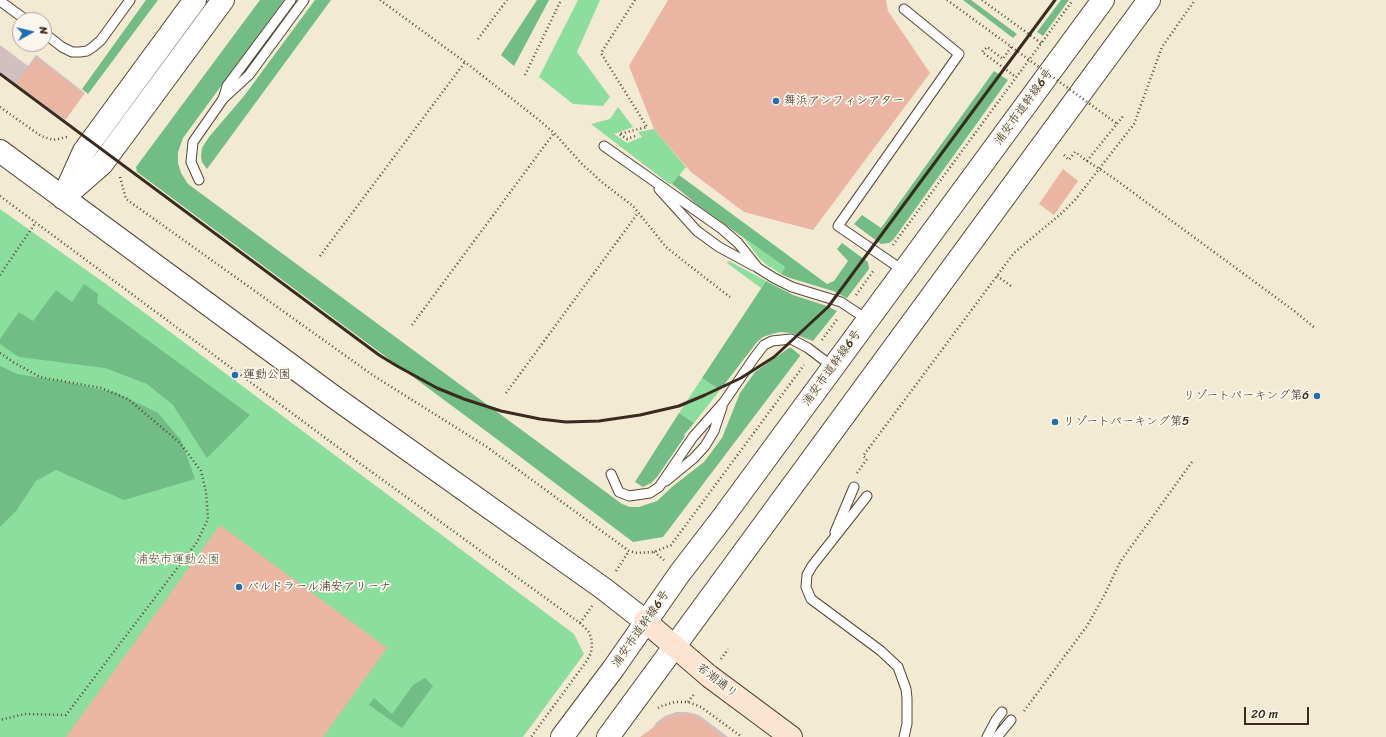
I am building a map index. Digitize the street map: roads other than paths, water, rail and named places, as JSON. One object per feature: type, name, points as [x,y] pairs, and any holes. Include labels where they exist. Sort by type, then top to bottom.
[{"type":"main road","name":"若潮通り","points":[[645,621],[709,676],[791,737]]},
{"type":"street","points":[[63,198],[84,151],[195,0]]},
{"type":"street","points":[[63,198],[102,164],[223,0]]},
{"type":"street","name":"浦安市道幹線6号","points":[[562,737],[613,669],[645,621],[1104,0]]},
{"type":"street","points":[[608,737],[1149,0]]},
{"type":"street","points":[[0,151],[334,397],[604,589],[645,621]]},
{"type":"lane","points":[[52,39],[66,50],[72,52],[87,51],[97,44],[130,0]]},
{"type":"lane","points":[[223,99],[228,86],[291,0]]},
{"type":"lane","points":[[199,180],[191,162],[193,142],[223,99],[249,74],[304,0]]},
{"type":"lane","points":[[0,1],[15,12]]},
{"type":"lane","points":[[904,9],[959,54],[838,226],[904,272]]},
{"type":"lane","points":[[604,146],[722,229],[738,243],[758,268]]},
{"type":"lane","points":[[652,181],[697,231],[719,247],[792,287],[841,302],[868,320]]},
{"type":"lane","points":[[659,487],[693,437],[724,402],[764,345],[772,341],[791,339],[808,348],[833,367]]},
{"type":"lane","points":[[611,474],[619,492],[629,496],[650,493],[694,458],[705,446],[714,431],[724,402]]},
{"type":"lane","points":[[829,544],[854,487]]},
{"type":"lane","points":[[867,496],[812,566],[807,575],[806,587],[812,599],[881,651],[898,667],[906,689],[907,698],[907,724],[904,737]]},
{"type":"lane","points":[[987,737],[1002,712]]},
{"type":"lane","points":[[997,737],[1011,720]]},
{"type":"railway","points":[[0,74],[379,355],[397,366],[437,388],[464,399],[501,411],[540,419],[566,422],[599,421],[640,415],[679,406],[741,378],[774,357],[828,307],[1055,0]]},
{"type":"place","name":"舞浜アンフィシアター","points":[[776,101]]},
{"type":"place","name":"運動公園","points":[[235,375]]},
{"type":"place","name":"リゾートパーキング第6","points":[[1317,396]]},
{"type":"place","name":"リゾートパーキング第5","points":[[1055,422]]},
{"type":"place","name":"バルドラール浦安アリーナ","points":[[239,587]]},
{"type":"park label","name":"浦安市運動公園","points":[[178,560]]}]
